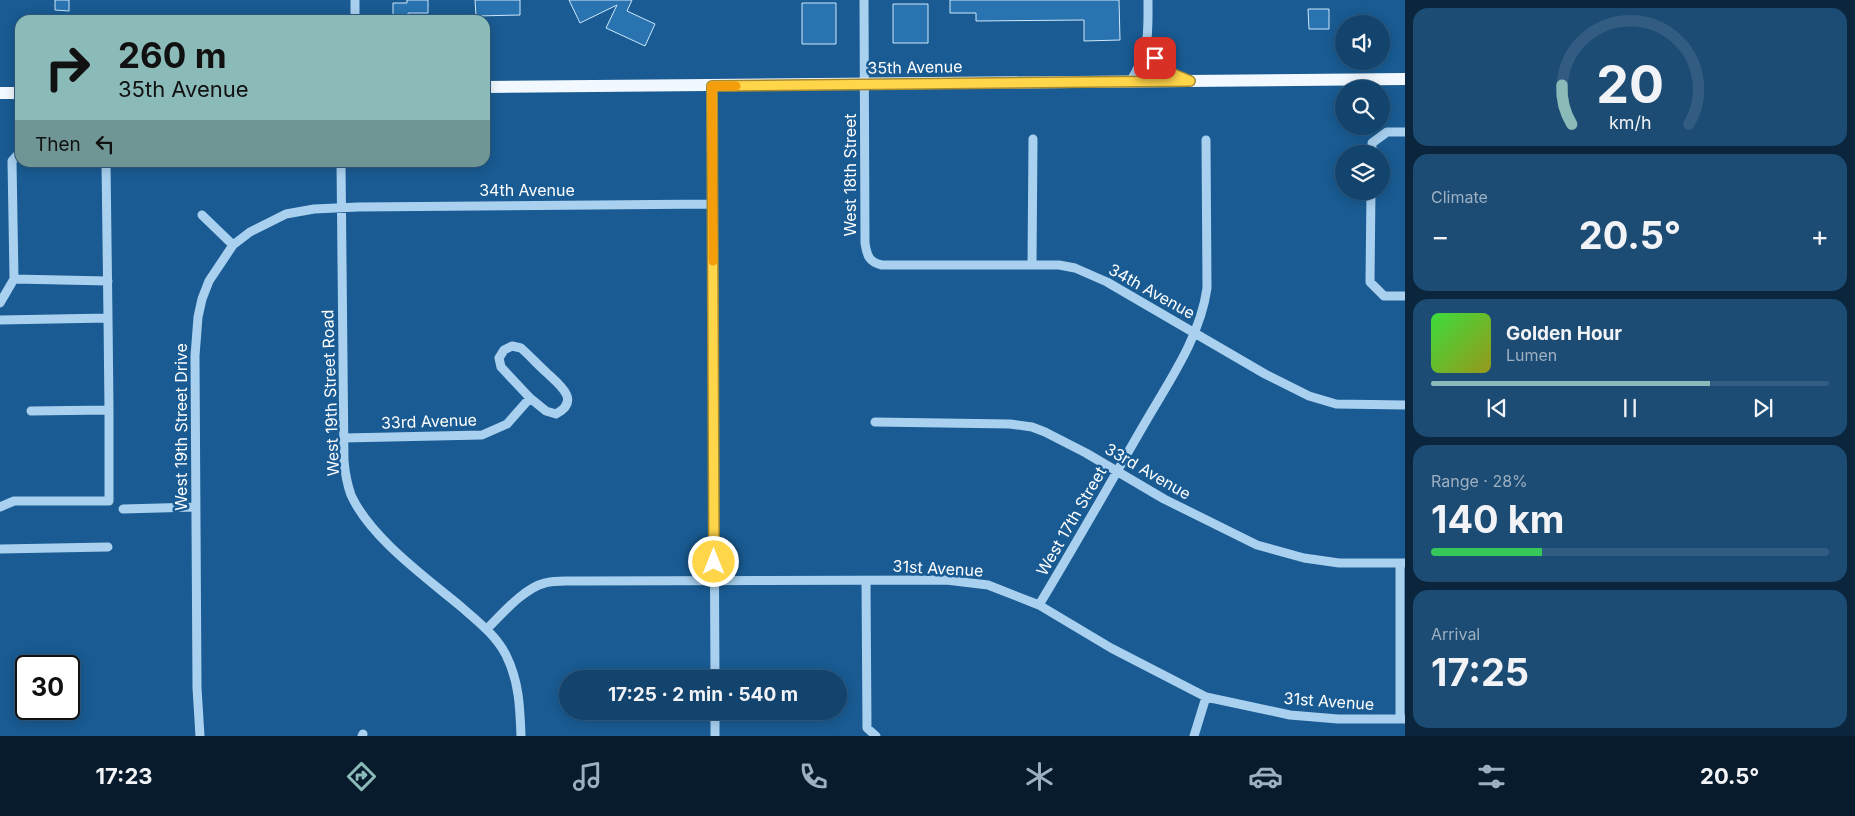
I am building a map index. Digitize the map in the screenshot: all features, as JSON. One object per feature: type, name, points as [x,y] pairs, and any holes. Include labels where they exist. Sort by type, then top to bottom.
[{"type":"main road","name":"35th Avenue","points":[[490,87],[1405,79]]},
{"type":"street","points":[[355,0],[355,15]]},
{"type":"street","name":"West 18th Street","points":[[864,0],[865,243],[869,259]]},
{"type":"street","points":[[1130,82],[1142,64],[1148,43],[1148,0]]},
{"type":"street","points":[[1148,43],[1161,69],[1190,81]]},
{"type":"street","points":[[712,86],[715,670]]},
{"type":"street","points":[[1372,145],[1372,143],[1387,132],[1405,132]]},
{"type":"street","points":[[1032,264],[1033,139]]},
{"type":"street","name":"West 17th Street","points":[[1039,605],[1080,537],[1195,332],[1205,306],[1207,288],[1206,140]]},
{"type":"street","points":[[0,302],[14,279],[11,179],[12,161],[15,158]]},
{"type":"street","points":[[0,508],[14,501],[109,501],[106,167]]},
{"type":"street","name":"West 19th Street Road","points":[[341,167],[344,461],[350,493],[367,521],[391,547],[487,629],[505,654],[516,680],[521,736]]},
{"type":"street","points":[[1372,200],[1370,282],[1384,296],[1405,296]]},
{"type":"street","name":"34th Avenue","points":[[342,207],[712,204]]},
{"type":"street","name":"West 19th Street Drive","points":[[200,736],[197,688],[195,356],[198,316],[209,281],[232,244],[250,232],[286,214],[342,207]]},
{"type":"street","points":[[202,215],[232,244]]},
{"type":"street","name":"34th Avenue","points":[[869,259],[874,263],[882,265],[1032,264],[1059,265],[1075,268],[1091,274],[1195,332],[1265,374],[1309,396],[1336,404],[1405,405]]},
{"type":"street","points":[[14,279],[108,281]]},
{"type":"street","points":[[0,320],[108,318]]},
{"type":"street","points":[[512,346],[521,348],[565,390],[568,402],[564,410],[556,414],[546,411],[530,398],[501,367],[499,358],[504,350],[512,346]]},
{"type":"street","name":"33rd Avenue","points":[[344,438],[482,435],[507,424],[530,398]]},
{"type":"street","points":[[31,410],[109,410]]},
{"type":"street","name":"33rd Avenue","points":[[874,422],[1010,424],[1032,427],[1086,453],[1164,499],[1257,545],[1304,558],[1339,562],[1403,563]]},
{"type":"street","points":[[123,509],[196,507]]},
{"type":"street","points":[[0,549],[108,547]]},
{"type":"street","points":[[1402,719],[1403,563]]},
{"type":"street","name":"31st Avenue","points":[[487,629],[512,604],[533,587],[546,582],[946,580],[988,585],[1039,605],[1111,648],[1206,697],[1290,715],[1338,719],[1402,719]]},
{"type":"street","points":[[866,581],[867,728],[875,736]]},
{"type":"street","points":[[1194,736],[1206,697]]},
{"type":"street","points":[[715,720],[715,736]]},
{"type":"building","points":[[55,0],[69,0],[69,11],[55,10]]},
{"type":"building","points":[[407,0],[428,0],[428,13],[393,15],[393,3],[407,3]]},
{"type":"building","points":[[475,0],[520,0],[520,15],[476,15]]},
{"type":"building","points":[[569,0],[632,0],[627,11],[655,24],[645,46],[606,28],[617,5],[580,23]]},
{"type":"building","points":[[950,0],[1119,0],[1120,40],[1084,41],[1084,20],[976,21],[976,13],[950,13]]},
{"type":"building","points":[[802,3],[836,3],[836,44],[802,44]]},
{"type":"building","points":[[893,4],[928,4],[928,43],[893,43]]},
{"type":"building","points":[[1308,9],[1329,9],[1329,29],[1309,29]]},
{"type":"slow traffic","points":[[713,261],[712,86],[736,86]]},
{"type":"route","points":[[714,562],[712,86],[1190,81],[1161,69],[1155,58]]}]
